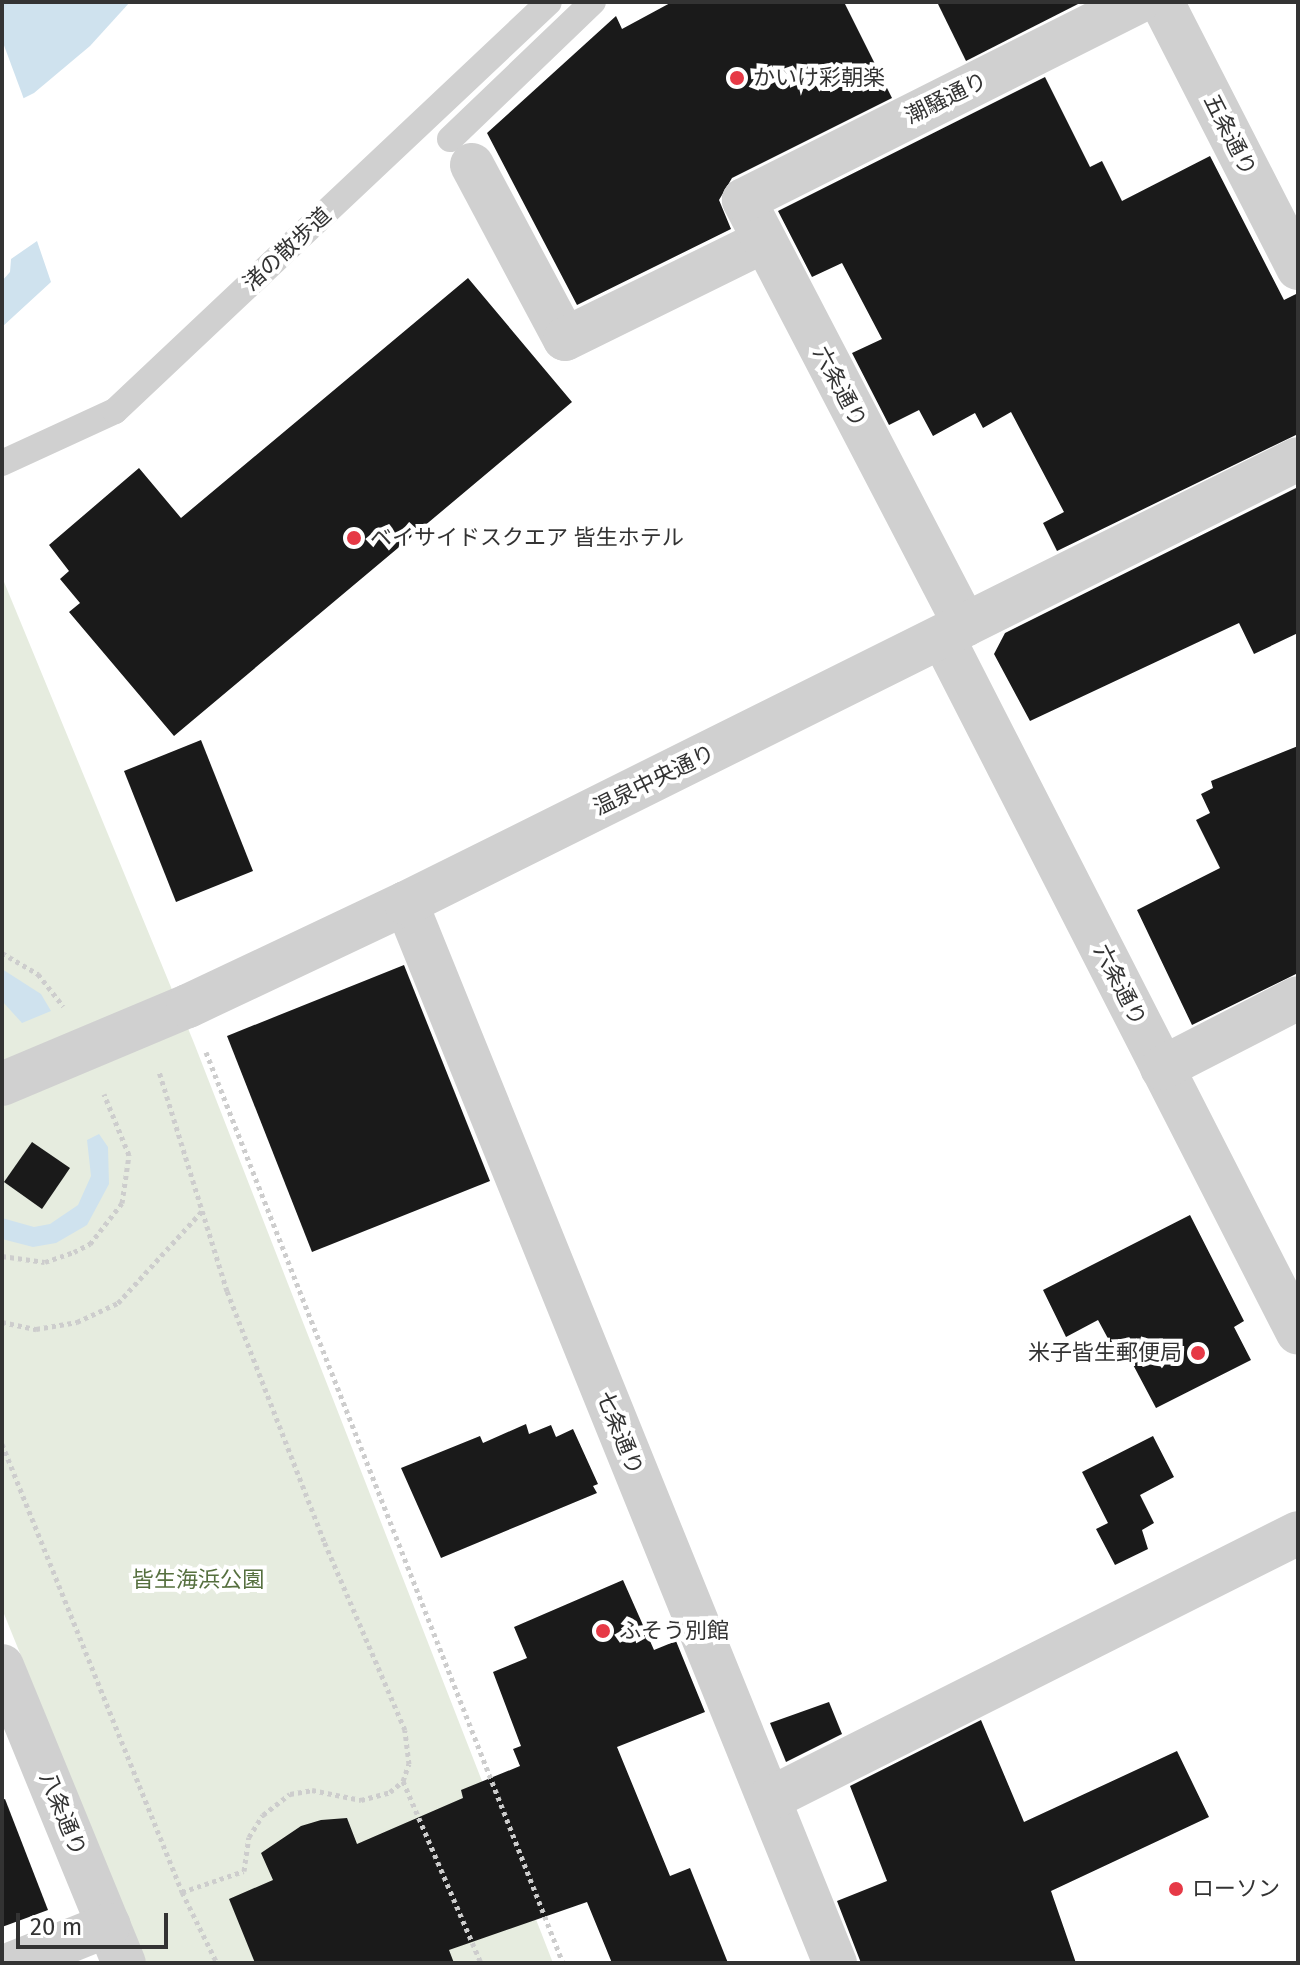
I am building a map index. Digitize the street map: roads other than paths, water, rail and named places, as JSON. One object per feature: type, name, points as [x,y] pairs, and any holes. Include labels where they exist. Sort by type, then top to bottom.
[{"type":"street","name":"潮騒通り","points":[[753,193],[1138,2]]},
{"type":"street","name":"五条通り","points":[[1162,2],[1298,268]]},
{"type":"street","points":[[461,152],[565,339],[764,241]]},
{"type":"street","name":"六条通り","points":[[753,193],[744,200],[1162,1068],[1298,1333]]},
{"type":"street","name":"温泉中央通り","points":[[2,1084],[188,1006],[406,903],[1298,459]]},
{"type":"street","name":"七条通り","points":[[406,903],[835,1963]]},
{"type":"street","points":[[1162,1068],[1298,998]]},
{"type":"street","points":[[769,1799],[1298,1533]]},
{"type":"street","name":"八条通り","points":[[2,1666],[116,1944]]},
{"type":"street","points":[[14,1963],[116,1944]]},
{"type":"lane","name":"渚の散歩道","points":[[2,463],[115,411],[549,2]]},
{"type":"lane","points":[[426,119],[461,152],[593,2]]},
{"type":"water","points":[[2,2],[130,2],[90,46],[34,93],[2,109]]},
{"type":"water","points":[[37,241],[51,282],[2,327],[2,281],[10,272],[11,259]]},
{"type":"water","points":[[2,969],[41,994],[51,1011],[22,1023],[2,1001]]},
{"type":"water","points":[[99,1134],[108,1147],[109,1184],[87,1225],[56,1243],[33,1247],[2,1239],[2,1218],[34,1227],[50,1224],[78,1205],[91,1176],[87,1140]]},
{"type":"place","name":"かいけ彩朝楽","points":[[737,78]]},
{"type":"place","name":"ベイサイドスクエア 皆生ホテル","points":[[354,538]]},
{"type":"place","name":"米子皆生郵便局","points":[[1198,1353]]},
{"type":"place","name":"ふそう別館","points":[[603,1631]]},
{"type":"place","name":"ローソン","points":[[1176,1889]]},
{"type":"park label","name":"皆生海浜公園","points":[[198,1580]]}]
